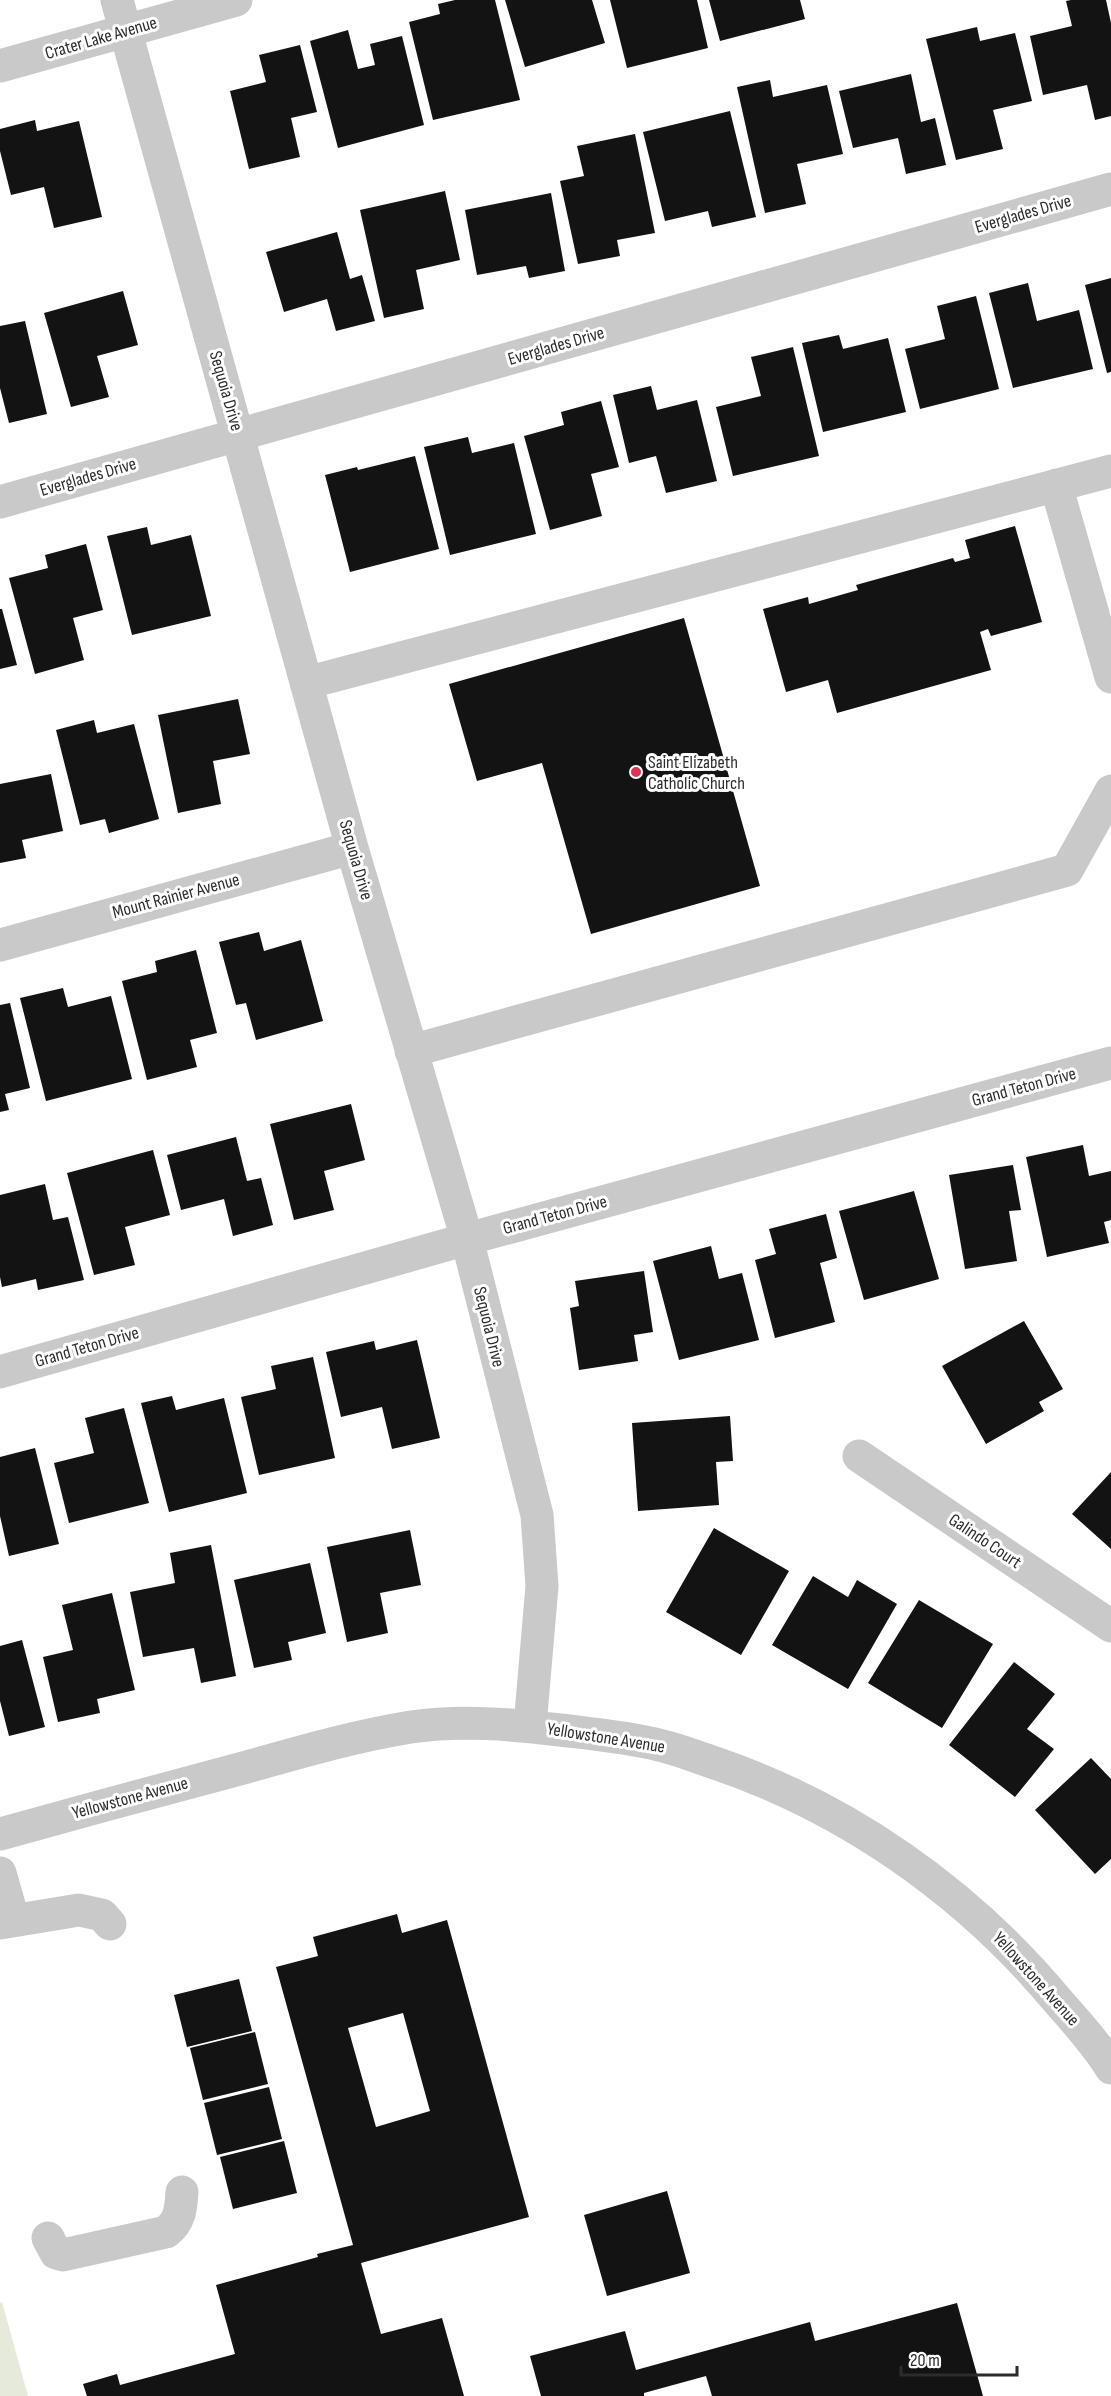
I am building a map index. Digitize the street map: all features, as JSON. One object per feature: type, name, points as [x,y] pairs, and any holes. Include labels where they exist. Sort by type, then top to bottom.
[{"type":"street","name":"Sequoia Drive","points":[[117,0],[352,848],[467,1239],[537,1515],[542,1586],[530,1726]]},
{"type":"street","name":"Crater Lake Avenue","points":[[0,66],[236,0]]},
{"type":"street","name":"Everglades Drive","points":[[0,502],[1111,189]]},
{"type":"street","points":[[306,683],[1111,471]]},
{"type":"street","points":[[1056,485],[1111,677]]},
{"type":"street","points":[[411,1051],[1067,870],[1111,791]]},
{"type":"street","name":"Mount Rainier Avenue","points":[[0,945],[352,848]]},
{"type":"street","name":"Grand Teton Drive","points":[[0,1372],[467,1239],[1111,1063]]},
{"type":"street","name":"Galindo Court","points":[[859,1456],[1111,1626]]},
{"type":"street","name":"Yellowstone Avenue","points":[[0,1834],[347,1740],[401,1729],[466,1723],[530,1726],[630,1738],[663,1746],[746,1774],[819,1806],[894,1852],[949,1893],[1000,1937],[1043,1982],[1102,2053],[1111,2068]]},
{"type":"street","points":[[0,1873],[7,1921],[79,1910],[102,1916],[110,1924]]},
{"type":"street","points":[[48,2238],[56,2253],[63,2255],[166,2232],[175,2225],[182,2192]]},
{"type":"green space","points":[[2,2302],[28,2396],[0,2396],[0,2303]]},
{"type":"building","points":[[455,0],[495,0],[520,100],[433,120],[409,22],[440,14],[438,4]]},
{"type":"building","points":[[505,0],[592,0],[605,43],[525,67]]},
{"type":"building","points":[[610,0],[697,0],[708,48],[627,68]]},
{"type":"building","points":[[709,0],[800,0],[805,19],[720,41]]},
{"type":"building","points":[[1106,0],[1111,23],[1111,116],[1095,120],[1087,85],[1043,95],[1030,36],[1072,26],[1066,1]]},
{"type":"building","points":[[977,27],[980,41],[1015,33],[1032,101],[993,110],[1003,149],[956,160],[926,39]]},
{"type":"building","points":[[348,30],[358,69],[375,65],[370,44],[402,36],[424,125],[338,148],[310,41]]},
{"type":"building","points":[[300,45],[317,112],[291,118],[300,157],[249,169],[230,91],[266,82],[259,55]]},
{"type":"building","points":[[911,74],[921,122],[935,118],[946,165],[906,174],[898,138],[853,148],[839,91]]},
{"type":"building","points":[[770,80],[773,97],[827,85],[843,154],[797,164],[806,204],[765,213],[737,87]]},
{"type":"building","points":[[730,111],[756,217],[712,227],[708,211],[665,221],[643,132]]},
{"type":"building","points":[[35,120],[37,131],[79,121],[102,217],[54,228],[44,187],[11,195],[0,151],[0,129]]},
{"type":"building","points":[[635,134],[655,233],[617,240],[620,256],[578,264],[560,181],[584,176],[577,146]]},
{"type":"building","points":[[445,191],[460,260],[416,270],[424,309],[384,318],[360,210]]},
{"type":"building","points":[[551,193],[565,271],[529,278],[526,266],[477,275],[465,210]]},
{"type":"building","points":[[337,232],[350,279],[362,275],[375,321],[336,331],[327,299],[284,312],[266,252]]},
{"type":"building","points":[[1111,278],[1111,372],[1107,373],[1085,285]]},
{"type":"building","points":[[1028,283],[1037,321],[1079,310],[1093,369],[1013,388],[989,293]]},
{"type":"building","points":[[123,291],[138,345],[97,356],[109,397],[71,407],[44,313]]},
{"type":"building","points":[[976,296],[999,389],[920,409],[905,349],[945,339],[937,306]]},
{"type":"building","points":[[25,321],[47,414],[9,423],[0,388],[0,326]]},
{"type":"building","points":[[839,335],[843,349],[888,338],[906,412],[823,432],[802,343]]},
{"type":"building","points":[[793,347],[819,456],[733,476],[716,407],[761,396],[751,357]]},
{"type":"building","points":[[651,386],[657,410],[697,400],[717,481],[666,493],[656,456],[629,463],[613,395]]},
{"type":"building","points":[[601,401],[619,467],[591,474],[602,516],[550,530],[524,436],[564,425],[561,412]]},
{"type":"building","points":[[468,437],[472,453],[514,443],[536,534],[450,555],[424,447]]},
{"type":"building","points":[[415,456],[439,549],[350,572],[325,475],[357,467],[358,470]]},
{"type":"building","points":[[1015,526],[1042,622],[991,636],[988,629],[980,632],[991,670],[837,713],[828,680],[786,692],[763,609],[808,597],[809,604],[858,590],[856,585],[953,558],[955,562],[970,558],[965,540]]},
{"type":"building","points":[[147,527],[151,545],[191,535],[211,616],[132,635],[107,536]]},
{"type":"building","points":[[86,544],[103,610],[73,618],[84,660],[35,674],[9,578],[48,568],[45,555]]},
{"type":"building","points":[[0,609],[2,609],[17,665],[0,669]]},
{"type":"building","name":"Saint Elizabeth Catholic Church","points":[[684,618],[760,886],[591,934],[542,763],[477,781],[449,684]]},
{"type":"building","points":[[238,699],[250,754],[213,761],[221,804],[178,813],[158,715]]},
{"type":"building","points":[[94,720],[97,733],[134,724],[159,819],[109,833],[105,819],[80,825],[56,730]]},
{"type":"building","points":[[51,774],[63,831],[22,840],[26,858],[0,863],[0,784]]},
{"type":"building","points":[[259,932],[264,951],[301,940],[323,1021],[256,1040],[246,1003],[236,1005],[219,942]]},
{"type":"building","points":[[196,950],[217,1033],[190,1040],[197,1067],[147,1080],[122,981],[157,972],[155,961]]},
{"type":"building","points":[[63,988],[68,1007],[111,996],[132,1079],[46,1101],[20,998]]},
{"type":"building","points":[[10,1003],[30,1088],[5,1094],[9,1110],[0,1112],[0,1005]]},
{"type":"building","points":[[351,1104],[365,1160],[324,1171],[334,1210],[294,1220],[270,1124]]},
{"type":"building","points":[[236,1137],[247,1181],[261,1178],[273,1225],[233,1236],[224,1199],[181,1210],[167,1155]]},
{"type":"building","points":[[1083,1145],[1089,1176],[1111,1171],[1111,1220],[1104,1222],[1109,1243],[1047,1257],[1026,1157]]},
{"type":"building","points":[[153,1150],[170,1215],[125,1227],[135,1265],[94,1275],[67,1173]]},
{"type":"building","points":[[1013,1165],[1021,1210],[1009,1211],[1017,1261],[965,1269],[949,1175]]},
{"type":"building","points":[[45,1184],[53,1220],[68,1217],[84,1280],[38,1290],[36,1279],[2,1287],[0,1195]]},
{"type":"building","points":[[914,1191],[939,1279],[864,1300],[839,1211]]},
{"type":"building","points":[[826,1214],[837,1258],[820,1263],[835,1322],[775,1338],[755,1260],[776,1254],[769,1229]]},
{"type":"building","points":[[711,1246],[719,1279],[742,1273],[759,1340],[679,1360],[653,1261]]},
{"type":"building","points":[[644,1271],[653,1332],[634,1335],[638,1361],[579,1370],[570,1308],[579,1306],[575,1281]]},
{"type":"building","points":[[1024,1321],[1063,1389],[1039,1402],[1044,1411],[986,1444],[942,1366]]},
{"type":"building","points":[[417,1340],[440,1438],[392,1449],[382,1407],[341,1417],[326,1352],[374,1341],[376,1350]]},
{"type":"building","points":[[313,1357],[335,1458],[259,1475],[241,1397],[276,1389],[271,1366]]},
{"type":"building","points":[[172,1396],[176,1410],[224,1398],[247,1493],[169,1512],[141,1403]]},
{"type":"building","points":[[124,1408],[149,1503],[69,1523],[54,1463],[94,1453],[85,1418]]},
{"type":"building","points":[[730,1416],[733,1461],[716,1462],[719,1505],[638,1511],[632,1423]]},
{"type":"building","points":[[35,1448],[59,1544],[9,1556],[0,1516],[0,1457]]},
{"type":"building","points":[[1111,1472],[1111,1549],[1072,1514]]},
{"type":"building","points":[[714,1528],[789,1571],[741,1655],[666,1612]]},
{"type":"building","points":[[410,1530],[421,1585],[380,1593],[388,1633],[347,1642],[327,1547]]},
{"type":"building","points":[[211,1545],[236,1676],[201,1683],[194,1648],[143,1657],[130,1592],[175,1583],[170,1553]]},
{"type":"building","points":[[310,1563],[326,1633],[288,1642],[292,1660],[254,1668],[234,1580]]},
{"type":"building","points":[[813,1576],[848,1597],[857,1580],[897,1604],[848,1689],[772,1645]]},
{"type":"building","points":[[112,1593],[135,1690],[97,1699],[100,1713],[58,1722],[43,1657],[73,1650],[62,1605]]},
{"type":"building","points":[[919,1600],[993,1644],[942,1728],[868,1683]]},
{"type":"building","points":[[22,1640],[45,1727],[9,1736],[0,1701],[0,1646]]},
{"type":"building","points":[[1014,1662],[1055,1694],[1027,1729],[1054,1749],[1015,1797],[949,1745]]},
{"type":"building","points":[[1091,1758],[1111,1779],[1111,1859],[1095,1874],[1035,1810]]},
{"type":"building","points":[[397,1914],[402,1933],[447,1920],[529,2217],[361,2263],[381,2334],[442,2318],[464,2396],[87,2396],[83,2384],[117,2374],[120,2385],[235,2354],[216,2285],[353,2245],[276,1967],[318,1956],[313,1937]],"holes":[[[403,2013],[430,2111],[376,2127],[348,2028]]]},
{"type":"building","points":[[239,1979],[252,2031],[187,2047],[174,1995]]},
{"type":"building","points":[[255,2032],[268,2084],[203,2100],[190,2048]]},
{"type":"building","points":[[269,2087],[282,2139],[217,2155],[204,2103]]},
{"type":"building","points":[[284,2141],[297,2193],[233,2209],[220,2157]]},
{"type":"building","points":[[667,2191],[690,2273],[607,2296],[584,2215]]},
{"type":"building","points":[[957,2303],[983,2396],[712,2396],[706,2376],[644,2393],[644,2396],[541,2396],[530,2356],[625,2331],[636,2370],[810,2322],[815,2341]]},
{"type":"place","name":"Saint Elizabeth Catholic Church","points":[[636,772]]}]
